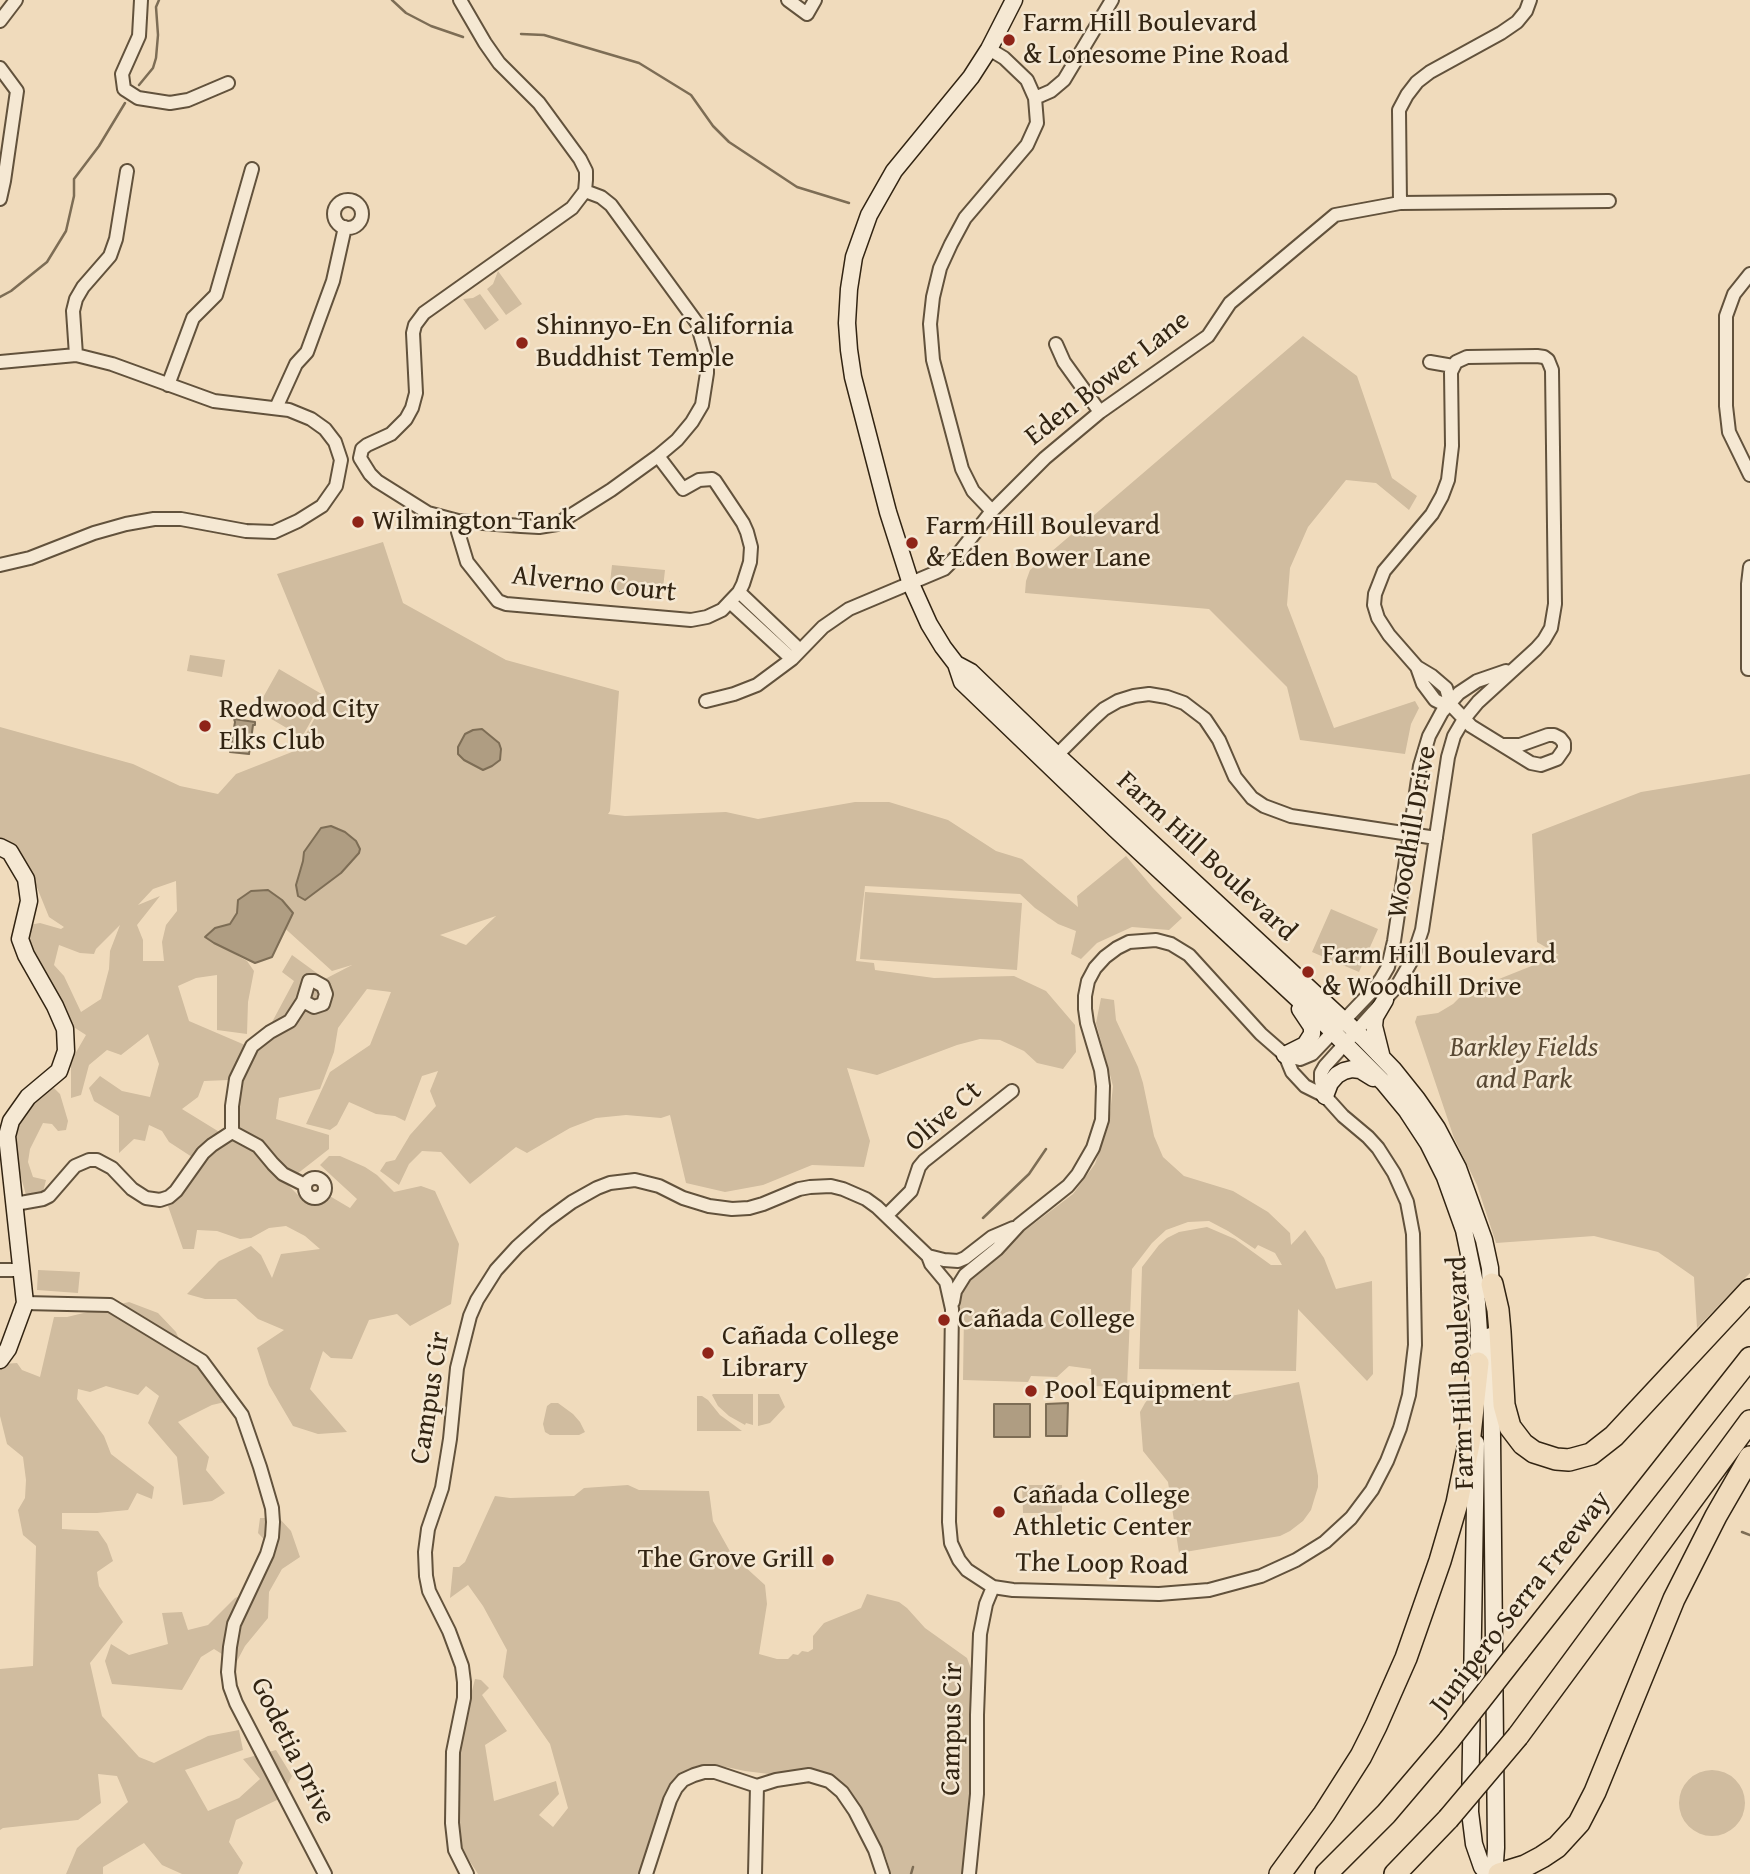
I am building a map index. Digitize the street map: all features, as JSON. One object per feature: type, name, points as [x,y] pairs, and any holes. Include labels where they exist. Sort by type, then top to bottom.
[{"type":"highway","points":[[1492,1284],[1498,1310],[1504,1405],[1510,1427],[1523,1444],[1534,1451],[1556,1459],[1569,1460],[1591,1454],[1614,1436],[1750,1290]]},
{"type":"highway","name":"Junipero Serra Freeway","points":[[1326,1874],[1385,1814],[1449,1740],[1750,1358]]},
{"type":"highway","points":[[1280,1874],[1324,1814],[1361,1756],[1377,1727],[1406,1658],[1457,1503],[1469,1444],[1478,1363]]},
{"type":"highway","points":[[1395,1874],[1448,1819],[1518,1736],[1750,1421]]},
{"type":"highway","points":[[1499,1874],[1525,1866],[1542,1857],[1557,1847],[1579,1823],[1595,1792],[1674,1599],[1711,1525],[1750,1457]]},
{"type":"main road","name":"Farm Hill Boulevard","points":[[957,664],[962,682],[1105,820],[1280,982],[1345,1032],[1382,1056],[1427,1114],[1458,1168],[1484,1240],[1492,1284],[1490,1394],[1494,1527],[1493,1721],[1496,1848],[1495,1862],[1490,1874],[1482,1867],[1477,1855],[1470,1812],[1479,1332],[1476,1288],[1469,1247],[1445,1177],[1428,1143],[1345,1032],[971,672],[957,664],[943,647],[929,625],[911,584],[888,512],[853,377],[847,323],[854,257],[861,236],[894,171],[964,86],[989,49],[1014,0]]},
{"type":"main road","points":[[0,847],[10,852],[26,879],[29,901],[20,939],[65,1030],[66,1051],[59,1070],[28,1097],[11,1121],[7,1136],[25,1303],[8,1349],[0,1360]]},
{"type":"main road","points":[[1280,982],[1312,1027],[1310,1040],[1285,1055]]},
{"type":"main road","points":[[1382,1056],[1374,1026],[1375,1017],[1385,1000]]},
{"type":"main road","points":[[1325,1096],[1330,1083],[1337,1075],[1352,1069],[1368,1074],[1396,1097]]},
{"type":"street","points":[[0,21],[16,0]]},
{"type":"street","points":[[141,0],[139,36],[122,74],[124,89],[138,98],[170,103],[188,100],[228,83]]},
{"type":"street","points":[[460,0],[499,63],[539,103],[580,159],[586,171],[585,191],[572,208],[418,319],[413,333],[416,393],[412,408],[406,419],[391,434],[362,449],[360,458],[377,481],[428,513],[458,521],[539,527],[557,524],[658,456],[677,440],[702,405],[708,373],[703,342],[696,323],[619,214],[607,200],[585,191]]},
{"type":"street","points":[[788,0],[807,14],[816,0]]},
{"type":"street","points":[[1035,98],[1051,92],[1064,80],[1112,0]]},
{"type":"street","points":[[1400,203],[1399,110],[1407,95],[1417,82],[1430,72],[1517,22],[1526,11],[1530,0]]},
{"type":"street","points":[[989,49],[1004,58],[1027,80],[1035,98],[1037,123],[1027,145],[965,218],[951,244],[940,268],[930,324],[933,360],[962,469],[973,491],[992,511]]},
{"type":"street","points":[[0,68],[17,91],[0,199]]},
{"type":"street","points":[[168,385],[193,317],[216,295],[252,169]]},
{"type":"street","points":[[76,355],[73,311],[76,299],[110,256],[116,239],[127,171]]},
{"type":"street","name":"Eden Bower Lane","points":[[706,701],[757,685],[796,655],[823,627],[849,609],[944,569],[992,511],[1045,458],[1100,412],[1208,336],[1230,303],[1335,215],[1400,203],[1608,201]]},
{"type":"street","points":[[276,408],[296,364],[307,352],[333,281],[345,227]]},
{"type":"street","points":[[1749,470],[1729,432],[1726,406],[1726,316],[1734,295],[1750,274]]},
{"type":"street","points":[[1056,344],[1064,362],[1100,412]]},
{"type":"street","points":[[0,362],[76,355],[112,364],[214,401],[289,410],[325,429],[335,442],[341,460],[337,485],[322,506],[274,532],[246,531],[181,519],[154,519],[116,527],[30,558],[0,565]]},
{"type":"street","name":"Woodhill Drive","points":[[1345,1032],[1385,1000],[1412,960],[1422,930],[1450,746],[1464,719],[1478,702],[1544,640],[1554,616],[1556,362],[1537,356],[1467,357],[1453,366],[1430,362]]},
{"type":"street","points":[[1453,366],[1452,446],[1448,480],[1432,514],[1384,570],[1374,598],[1378,618],[1389,635],[1417,667],[1446,688],[1448,703],[1479,731],[1504,745]]},
{"type":"street","points":[[658,456],[683,489],[699,481],[715,481],[743,523],[751,547],[750,562],[735,597],[796,655]]},
{"type":"street","name":"Alverno Court","points":[[458,521],[457,532],[467,562],[493,596],[506,604],[691,620],[722,610],[735,597]]},
{"type":"street","points":[[1749,669],[1750,567]]},
{"type":"street","name":"Woodhill Drive","points":[[1345,1032],[1388,967],[1424,750],[1436,722],[1448,703],[1469,685],[1513,668]]},
{"type":"street","points":[[1057,755],[1104,709],[1118,701],[1149,694],[1167,696],[1184,702],[1205,719],[1219,740],[1235,778],[1252,798],[1264,806],[1291,816],[1436,838]]},
{"type":"street","points":[[952,1308],[955,1291],[964,1275],[997,1249],[1019,1225],[1068,1186],[1087,1162],[1099,1134],[1104,1102],[1101,1070],[1087,1023],[1085,996],[1088,981],[1096,968],[1117,948],[1142,940],[1156,940],[1181,949],[1199,963],[1261,1034],[1285,1055],[1300,1059],[1345,1032]]},
{"type":"street","points":[[232,1132],[236,1079],[246,1056],[252,1046],[290,1021],[303,1001]]},
{"type":"street","points":[[1325,1096],[1321,1073],[1345,1032]]},
{"type":"street","name":"The Loop Road","points":[[952,1308],[949,1522],[951,1543],[967,1570],[993,1587],[1013,1590],[1159,1594],[1226,1586],[1278,1569],[1312,1551],[1338,1531],[1362,1505],[1380,1476],[1400,1428],[1409,1395],[1415,1345],[1413,1234],[1407,1202],[1387,1160],[1368,1137],[1325,1096],[1305,1086],[1292,1072],[1285,1055]]},
{"type":"street","name":"Olive Ct","points":[[887,1215],[911,1191],[919,1167],[924,1161],[1012,1091]]},
{"type":"street","points":[[15,1204],[49,1196],[75,1166],[89,1160],[97,1160],[112,1168],[132,1189],[146,1198],[160,1200],[176,1192],[203,1153],[232,1132]]},
{"type":"street","points":[[232,1132],[258,1146],[284,1174],[305,1185]]},
{"type":"street","name":"Campus Cir","points":[[467,1874],[456,1850],[452,1823],[453,1752],[464,1698],[462,1666],[449,1631],[429,1591],[425,1552],[428,1529],[442,1488],[454,1387],[470,1316],[488,1283],[517,1247],[583,1194],[622,1180],[646,1182],[696,1202],[732,1209],[763,1204],[799,1189],[831,1186],[866,1199],[887,1215],[928,1256],[946,1282],[952,1308]]},
{"type":"street","points":[[928,1256],[958,1261],[992,1237],[1019,1225]]},
{"type":"street","points":[[0,1270],[21,1270]]},
{"type":"street","name":"Godetia Drive","points":[[25,1303],[110,1305],[202,1361],[242,1415],[272,1508],[273,1522],[267,1554],[234,1624],[228,1672],[230,1687],[325,1874]]},
{"type":"street","name":"Campus Cir","points":[[969,1874],[977,1794],[980,1633],[986,1604],[993,1587]]},
{"type":"street","points":[[646,1874],[676,1788],[684,1780],[705,1772],[715,1772],[757,1786],[776,1780],[820,1777],[837,1787],[855,1811],[875,1850],[883,1874]]},
{"type":"street","points":[[755,1874],[757,1786]]},
{"type":"green space","points":[[498,271],[522,304],[506,315],[487,289],[493,284]]},
{"type":"green space","points":[[480,294],[499,320],[485,330],[463,299]]},
{"type":"green space","points":[[1303,336],[1357,376],[1392,478],[1417,496],[1409,510],[1376,483],[1346,480],[1308,527],[1290,568],[1287,605],[1334,728],[1415,701],[1419,708],[1411,724],[1405,754],[1300,740],[1287,687],[1209,609],[1025,593],[1030,570]]},
{"type":"green space","points":[[383,542],[403,603],[506,660],[619,691],[608,814],[625,816],[726,812],[758,819],[855,802],[889,802],[948,820],[996,851],[1022,859],[1078,907],[1077,896],[1126,856],[1182,918],[1169,930],[1132,927],[1097,943],[1081,959],[1071,954],[1076,931],[1058,924],[1020,894],[865,886],[856,961],[874,963],[875,970],[934,978],[1014,976],[1046,991],[1075,1025],[1076,1052],[1063,1069],[1037,1063],[1024,1051],[1000,1040],[980,1039],[877,1075],[847,1068],[870,1141],[864,1167],[812,1165],[763,1185],[725,1192],[686,1183],[670,1115],[661,1118],[626,1115],[596,1118],[570,1128],[527,1153],[516,1147],[470,1184],[441,1152],[422,1151],[409,1164],[399,1185],[380,1171],[386,1162],[395,1160],[410,1135],[436,1106],[430,1091],[438,1071],[422,1076],[405,1121],[395,1116],[376,1114],[349,1102],[337,1125],[330,1130],[306,1124],[330,1072],[370,1045],[391,992],[367,989],[338,1028],[334,1052],[320,1089],[279,1098],[276,1119],[329,1135],[329,1149],[297,1174],[277,1164],[265,1144],[237,1130],[240,1082],[294,981],[282,972],[292,955],[325,979],[352,965],[332,971],[247,894],[238,900],[237,913],[230,924],[215,928],[205,937],[247,961],[254,971],[248,1002],[247,1034],[217,1030],[217,975],[196,978],[178,986],[189,1021],[245,1045],[229,1080],[204,1081],[198,1097],[182,1109],[221,1133],[192,1157],[169,1142],[162,1131],[149,1125],[145,1141],[134,1139],[119,1153],[119,1116],[94,1101],[89,1088],[100,1076],[122,1091],[150,1097],[159,1064],[148,1034],[121,1055],[107,1050],[89,1065],[81,1095],[71,1098],[71,1061],[86,1035],[72,1026],[27,947],[24,926],[40,923],[61,929],[64,927],[49,917],[27,863],[14,845],[0,838],[0,727],[133,764],[180,786],[218,794],[236,774],[297,750],[327,696],[277,574]],"holes":[[[176,881],[177,911],[166,925],[162,942],[164,961],[143,961],[143,940],[137,925],[160,896],[138,905],[153,889]],[[496,916],[466,945],[440,935]],[[120,925],[110,951],[109,969],[101,999],[81,1012],[64,976],[54,965],[59,945],[80,953],[94,954]]]},
{"type":"green space","points":[[612,565],[665,570],[662,597],[609,592]]},
{"type":"green space","points":[[190,655],[225,660],[222,677],[187,671]]},
{"type":"green space","points":[[279,669],[325,696],[302,737],[256,710]]},
{"type":"green space","name":"Barkley Fields and Park","points":[[1750,774],[1750,1273],[1697,1328],[1694,1277],[1658,1252],[1594,1236],[1496,1243],[1477,1185],[1454,1138],[1415,1022],[1417,1016],[1438,1013],[1464,993],[1559,955],[1537,942],[1532,834],[1641,792]]},
{"type":"green space","points":[[865,892],[1022,903],[1017,970],[860,959]]},
{"type":"green space","points":[[1331,909],[1378,929],[1359,972],[1312,952]]},
{"type":"green space","points":[[1101,998],[1114,1000],[1116,1020],[1138,1067],[1154,1136],[1163,1157],[1184,1176],[1233,1191],[1268,1212],[1290,1233],[1291,1245],[1305,1230],[1324,1258],[1336,1289],[1372,1281],[1373,1374],[1367,1381],[1298,1309],[1296,1371],[1139,1369],[1142,1267],[1167,1238],[1179,1232],[1207,1227],[1235,1239],[1271,1265],[1282,1265],[1275,1253],[1258,1245],[1255,1249],[1209,1221],[1188,1222],[1166,1230],[1132,1269],[1127,1387],[1092,1386],[1091,1369],[1069,1366],[1057,1377],[1031,1376],[1028,1382],[963,1380],[964,1313],[959,1310],[959,1297],[966,1281],[1073,1194],[1095,1164],[1109,1124],[1113,1086],[1096,1023]]},
{"type":"green space","points":[[54,1088],[60,1094],[68,1121],[66,1130],[58,1131],[52,1124],[43,1123],[30,1149],[28,1162],[33,1177],[46,1180],[43,1192],[26,1195],[19,1170],[14,1130],[18,1117],[42,1093]]},
{"type":"green space","points":[[231,1137],[254,1151],[302,1199],[328,1195],[350,1208],[357,1199],[320,1165],[329,1156],[340,1156],[365,1167],[394,1192],[421,1186],[435,1191],[459,1244],[451,1304],[410,1326],[397,1314],[369,1320],[352,1359],[331,1358],[323,1351],[310,1389],[347,1432],[318,1434],[293,1426],[269,1385],[257,1348],[284,1330],[258,1319],[236,1299],[205,1299],[187,1294],[219,1261],[251,1246],[261,1255],[272,1278],[281,1254],[320,1249],[305,1236],[286,1226],[269,1228],[251,1238],[240,1239],[217,1231],[197,1230],[194,1249],[183,1249],[168,1206],[206,1155]]},
{"type":"green space","points":[[38,1270],[80,1272],[78,1293],[37,1290]]},
{"type":"green space","points":[[129,1302],[158,1313],[176,1332],[187,1358],[206,1373],[225,1402],[212,1405],[178,1422],[209,1457],[206,1470],[225,1493],[212,1501],[183,1505],[177,1457],[148,1423],[159,1396],[146,1386],[138,1395],[106,1386],[90,1392],[78,1389],[77,1399],[104,1436],[111,1454],[154,1487],[152,1499],[137,1493],[128,1510],[62,1513],[62,1529],[98,1531],[107,1544],[113,1561],[97,1572],[99,1586],[123,1622],[90,1663],[102,1716],[139,1757],[154,1763],[208,1736],[239,1730],[243,1750],[185,1770],[208,1811],[239,1798],[260,1779],[243,1759],[276,1750],[292,1776],[281,1798],[236,1820],[229,1842],[243,1863],[238,1874],[182,1874],[162,1865],[144,1843],[103,1867],[103,1874],[66,1874],[77,1848],[128,1802],[117,1776],[98,1774],[101,1803],[78,1820],[0,1830],[0,1669],[33,1666],[36,1546],[23,1535],[18,1510],[25,1498],[23,1457],[7,1444],[0,1416],[0,1369],[3,1364],[17,1363],[22,1370],[40,1377],[54,1317],[67,1317]]},
{"type":"green space","points":[[1299,1382],[1318,1476],[1318,1487],[1311,1510],[1303,1521],[1280,1536],[1179,1553],[1168,1482],[1143,1451],[1140,1412],[1145,1403],[1152,1394],[1159,1391],[1193,1384],[1226,1397]]},
{"type":"green space","points":[[713,1394],[753,1394],[753,1425],[745,1425],[729,1416],[718,1406]]},
{"type":"green space","points":[[758,1394],[779,1394],[785,1407],[770,1423],[758,1426]]},
{"type":"green space","points":[[697,1396],[708,1400],[720,1415],[742,1431],[697,1431]]},
{"type":"green space","points":[[558,1403],[573,1414],[585,1432],[579,1435],[550,1435],[545,1432],[543,1424],[547,1406]]},
{"type":"green space","points":[[628,1485],[639,1490],[709,1491],[713,1521],[732,1555],[765,1585],[767,1604],[759,1654],[788,1659],[793,1654],[808,1652],[813,1649],[813,1636],[824,1623],[861,1608],[867,1594],[899,1602],[925,1628],[967,1658],[971,1669],[971,1804],[962,1874],[891,1874],[886,1857],[860,1807],[847,1789],[821,1772],[804,1769],[769,1774],[700,1765],[677,1777],[670,1789],[639,1874],[478,1874],[460,1846],[456,1815],[458,1746],[475,1679],[481,1680],[489,1688],[482,1695],[507,1731],[485,1745],[494,1801],[556,1781],[559,1794],[539,1815],[553,1827],[568,1808],[550,1744],[503,1677],[507,1650],[483,1606],[468,1585],[450,1598],[453,1567],[459,1567],[465,1562],[495,1496],[574,1496],[584,1488]]},
{"type":"green space","points":[[1022,1485],[1062,1485],[1062,1513],[1023,1513]]},
{"type":"green space","points":[[260,1518],[279,1518],[291,1531],[300,1557],[282,1569],[269,1592],[268,1618],[245,1646],[236,1663],[214,1649],[201,1657],[182,1690],[112,1684],[105,1661],[111,1644],[129,1655],[168,1644],[162,1613],[182,1612],[188,1630],[208,1625],[235,1598],[256,1589],[274,1550],[258,1533]]},
{"type":"green space","points":[[1712,1770],[1725,1772],[1735,1780],[1743,1790],[1743,1816],[1735,1826],[1725,1834],[1712,1836],[1699,1834],[1689,1826],[1681,1816],[1679,1803],[1681,1790],[1689,1780],[1699,1772]]},
{"type":"shaded area","points":[[234,719],[255,722],[249,754],[230,752]]},
{"type":"shaded area","points":[[482,729],[499,743],[501,749],[500,760],[483,770],[458,754],[458,747],[465,734]]},
{"type":"shaded area","points":[[331,826],[356,841],[359,853],[341,873],[305,900],[298,896],[296,885],[304,852],[321,828]]},
{"type":"shaded area","points":[[268,890],[282,900],[293,913],[272,957],[255,963],[205,937],[215,928],[230,924],[237,913],[238,900],[251,891]]},
{"type":"shaded area","points":[[1068,1403],[1067,1436],[1046,1436],[1046,1404]]},
{"type":"shaded area","points":[[994,1404],[1030,1404],[1030,1437],[994,1437]]},
{"type":"waterway","points":[[139,85],[153,68],[156,58],[156,7],[159,0]]},
{"type":"waterway","points":[[392,0],[406,13],[431,26],[463,37]]},
{"type":"waterway","points":[[521,34],[544,35],[639,63],[691,95],[713,126],[729,142],[797,187],[849,203]]},
{"type":"waterway","points":[[0,297],[47,262],[66,231],[74,196],[74,179],[99,146],[125,103]]},
{"type":"waterway","points":[[983,1218],[1029,1174],[1046,1149]]},
{"type":"waterway","points":[[1742,1532],[1750,1535]]},
{"type":"waterway","points":[[911,1874],[913,1867]]},
{"type":"place","name":"Farm Hill Boulevard & Lonesome Pine Road","points":[[1009,40]]},
{"type":"place","name":"Shinnyo-En California Buddhist Temple","points":[[522,343]]},
{"type":"place","name":"Wilmington Tank","points":[[358,522]]},
{"type":"place","name":"Farm Hill Boulevard & Eden Bower Lane","points":[[912,543]]},
{"type":"place","name":"Redwood City Elks Club","points":[[205,726]]},
{"type":"place","name":"Farm Hill Boulevard & Woodhill Drive","points":[[1308,972]]},
{"type":"place","name":"Cañada College","points":[[944,1320]]},
{"type":"place","name":"Cañada College Library","points":[[708,1353]]},
{"type":"place","name":"Pool Equipment","points":[[1031,1391]]},
{"type":"place","name":"Cañada College Athletic Center","points":[[999,1512]]},
{"type":"place","name":"The Grove Grill","points":[[828,1560]]}]
